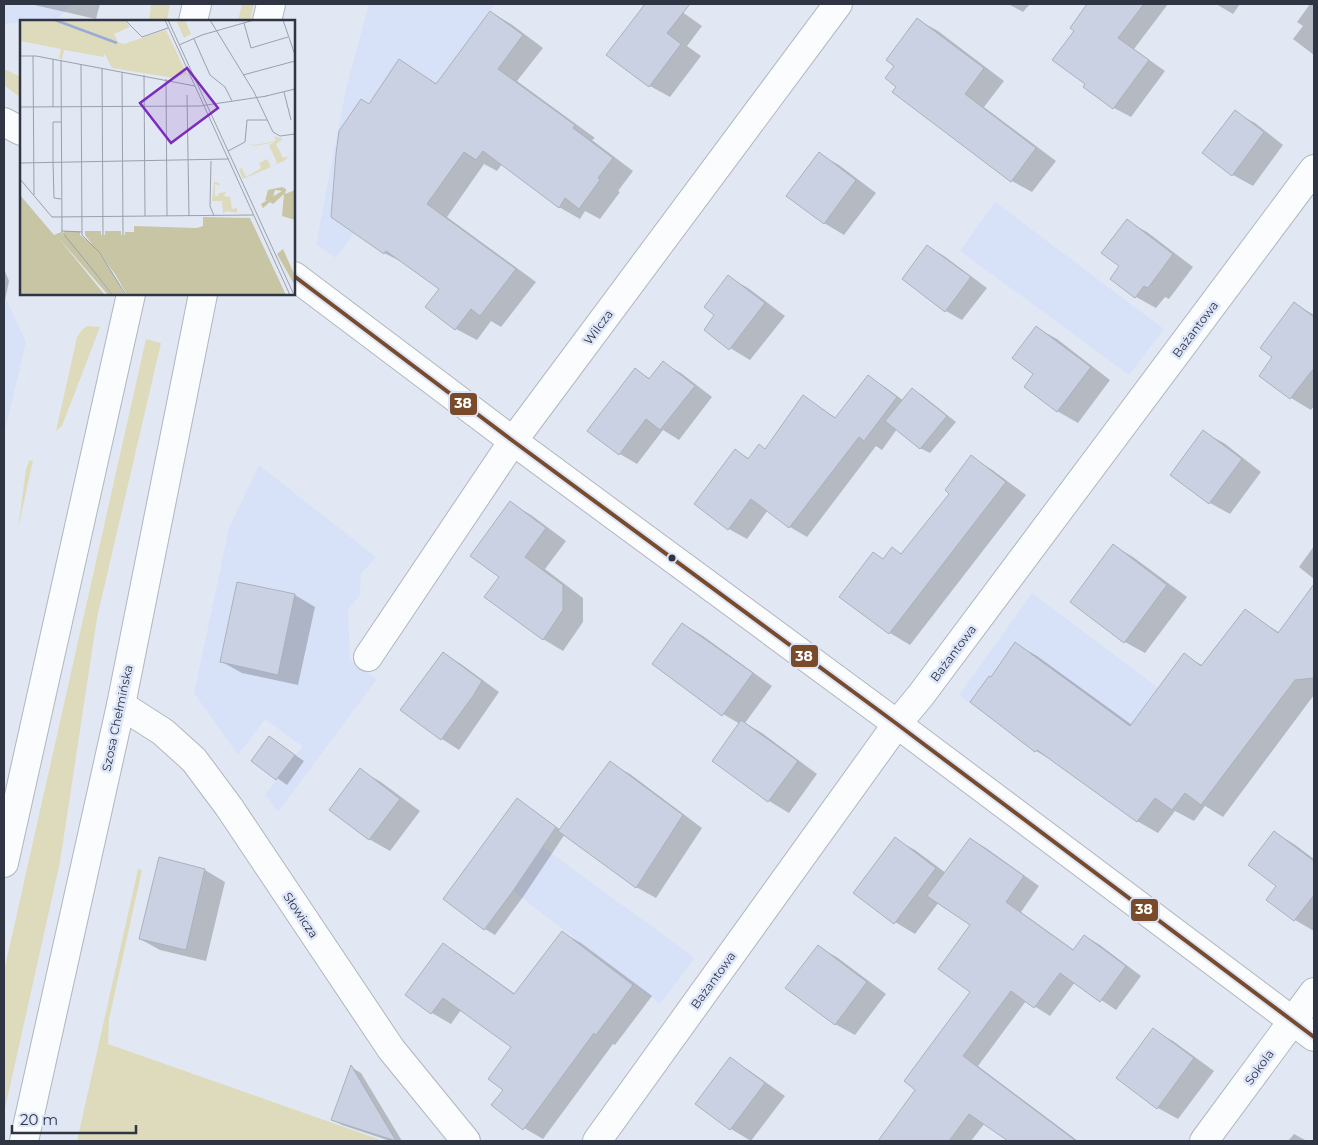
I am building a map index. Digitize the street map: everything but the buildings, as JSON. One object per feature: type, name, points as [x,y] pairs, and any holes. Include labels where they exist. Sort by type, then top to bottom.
[{"type":"street","points":[[193,20],[197,4]]},
{"type":"street","points":[[267,20],[271,4]]},
{"type":"street","name":"Wilcza","points":[[368,657],[513,441],[838,4]]},
{"type":"street","points":[[4,122],[20,130]]},
{"type":"street","name":"Bażantowa","points":[[597,1141],[897,724],[927,687],[1314,169]]},
{"type":"street","points":[[295,277],[513,441],[897,724],[1314,1037]]},
{"type":"street","points":[[4,863],[132,295]]},
{"type":"street","name":"Szosa Chełmińska","points":[[24,1141],[121,705],[202,295]]},
{"type":"street","name":"Słowicza","points":[[121,705],[164,732],[194,760],[229,807],[391,1049],[466,1141]]},
{"type":"street","name":"Sokola","points":[[1204,1141],[1314,992]]},
{"type":"shaded area","points":[[4,4],[71,4],[58,19],[20,20],[20,23],[4,24]]},
{"type":"shaded area","points":[[151,4],[170,4],[167,20],[149,20]]},
{"type":"shaded area","points":[[242,4],[254,4],[250,20],[238,20]]},
{"type":"shaded area","points":[[369,4],[495,4],[404,126],[383,195],[336,258],[316,244],[347,84]]},
{"type":"shaded area","points":[[4,69],[20,77],[20,97],[4,85]]},
{"type":"shaded area","points":[[995,202],[1164,329],[1129,375],[960,251]]},
{"type":"shaded area","points":[[4,294],[26,342],[4,435]]},
{"type":"shaded area","points":[[87,326],[100,327],[62,426],[56,431],[77,337]]},
{"type":"shaded area","points":[[146,339],[161,343],[97,618],[60,862],[4,1113],[4,971]]},
{"type":"shaded area","points":[[33,460],[18,529],[26,469],[29,461]]},
{"type":"shaded area","points":[[259,465],[376,557],[361,574],[360,595],[348,610],[350,660],[377,679],[278,812],[265,795],[303,747],[265,719],[238,755],[194,693],[229,528]]},
{"type":"shaded area","points":[[1032,593],[1209,726],[1137,822],[1037,750],[1035,752],[959,695]]},
{"type":"shaded area","points":[[525,834],[695,958],[660,1004],[513,891]]},
{"type":"shaded area","points":[[138,869],[142,870],[109,1019],[108,1044],[380,1141],[77,1141]]},
{"type":"transit line","name":"38","points":[[295,277],[513,441],[897,724],[1314,1037]]}]
